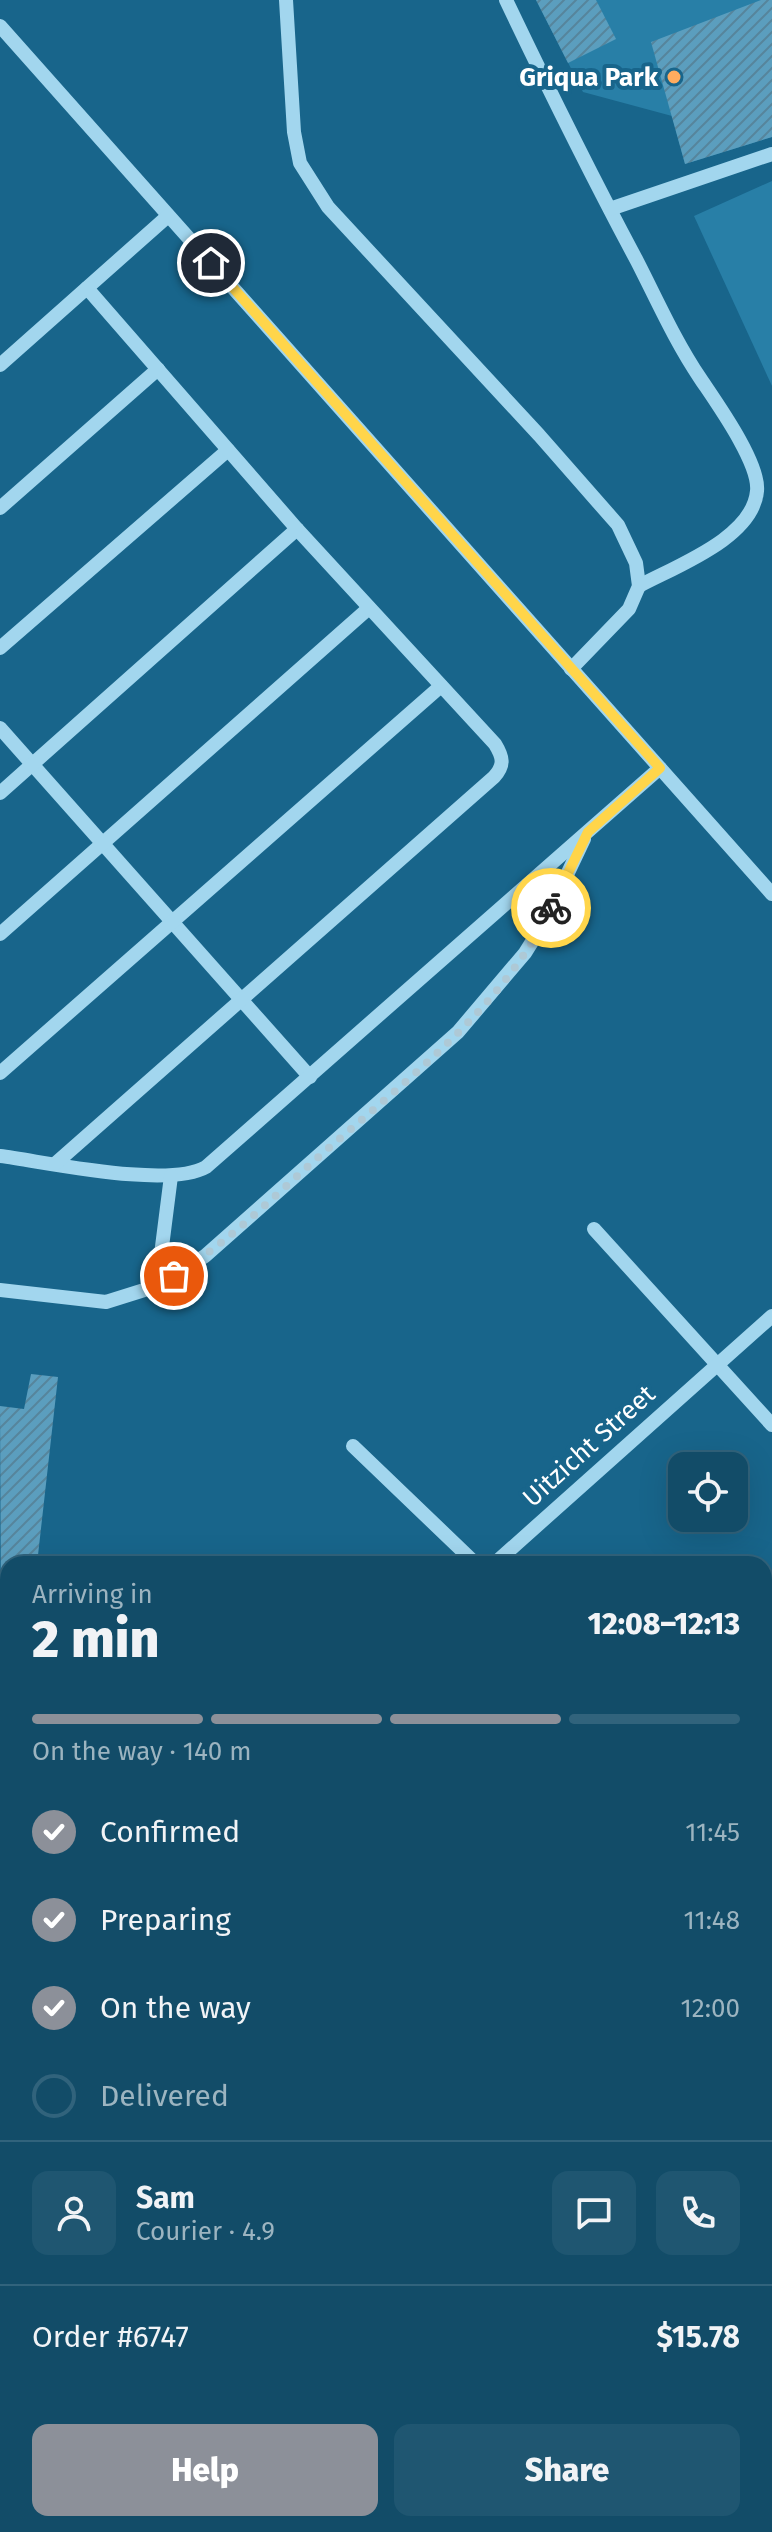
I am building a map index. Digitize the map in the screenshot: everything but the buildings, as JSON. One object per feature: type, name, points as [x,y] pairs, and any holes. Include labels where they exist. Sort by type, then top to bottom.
[{"type":"street","points":[[286,0],[291,98],[300,163],[328,207],[618,525],[636,563],[639,586],[629,609],[571,669]]},
{"type":"street","points":[[506,0],[689,362],[754,471],[757,491],[747,520],[717,544],[639,586]]},
{"type":"street","points":[[0,26],[772,894]]},
{"type":"street","points":[[610,209],[772,154]]},
{"type":"street","points":[[0,365],[168,216]]},
{"type":"street","points":[[56,1163],[501,768],[503,760],[495,744],[297,529],[87,288]]},
{"type":"street","points":[[0,508],[158,369]]},
{"type":"street","points":[[0,648],[228,450]]},
{"type":"street","points":[[0,793],[297,529]]},
{"type":"street","points":[[0,934],[369,608]]},
{"type":"street","points":[[0,1073],[441,686]]},
{"type":"street","points":[[0,728],[310,1077]]},
{"type":"street","points":[[0,1156],[156,1177],[198,1171],[310,1077],[660,768]]},
{"type":"street","points":[[0,1290],[106,1302],[157,1286],[223,1241],[458,1032],[525,953],[545,921],[588,832]]},
{"type":"street","points":[[157,1286],[171,1176]]},
{"type":"street","points":[[594,1229],[772,1425]]},
{"type":"street","name":"Uitzicht Street","points":[[503,1556],[772,1316]]},
{"type":"street","points":[[353,1446],[468,1556]]},
{"type":"shaded area","name":"Griqua Park","points":[[536,0],[772,0],[772,137],[685,164],[672,116],[583,92]]},
{"type":"shaded area","points":[[772,181],[772,386],[694,216]]},
{"type":"way so far","points":[[174,1276],[223,1241],[437,1053],[502,983],[525,953],[551,908]]},
{"type":"place","name":"Griqua Park","points":[[674,77]]},
{"type":"route","points":[[211,263],[660,768],[588,832],[551,908]]}]
